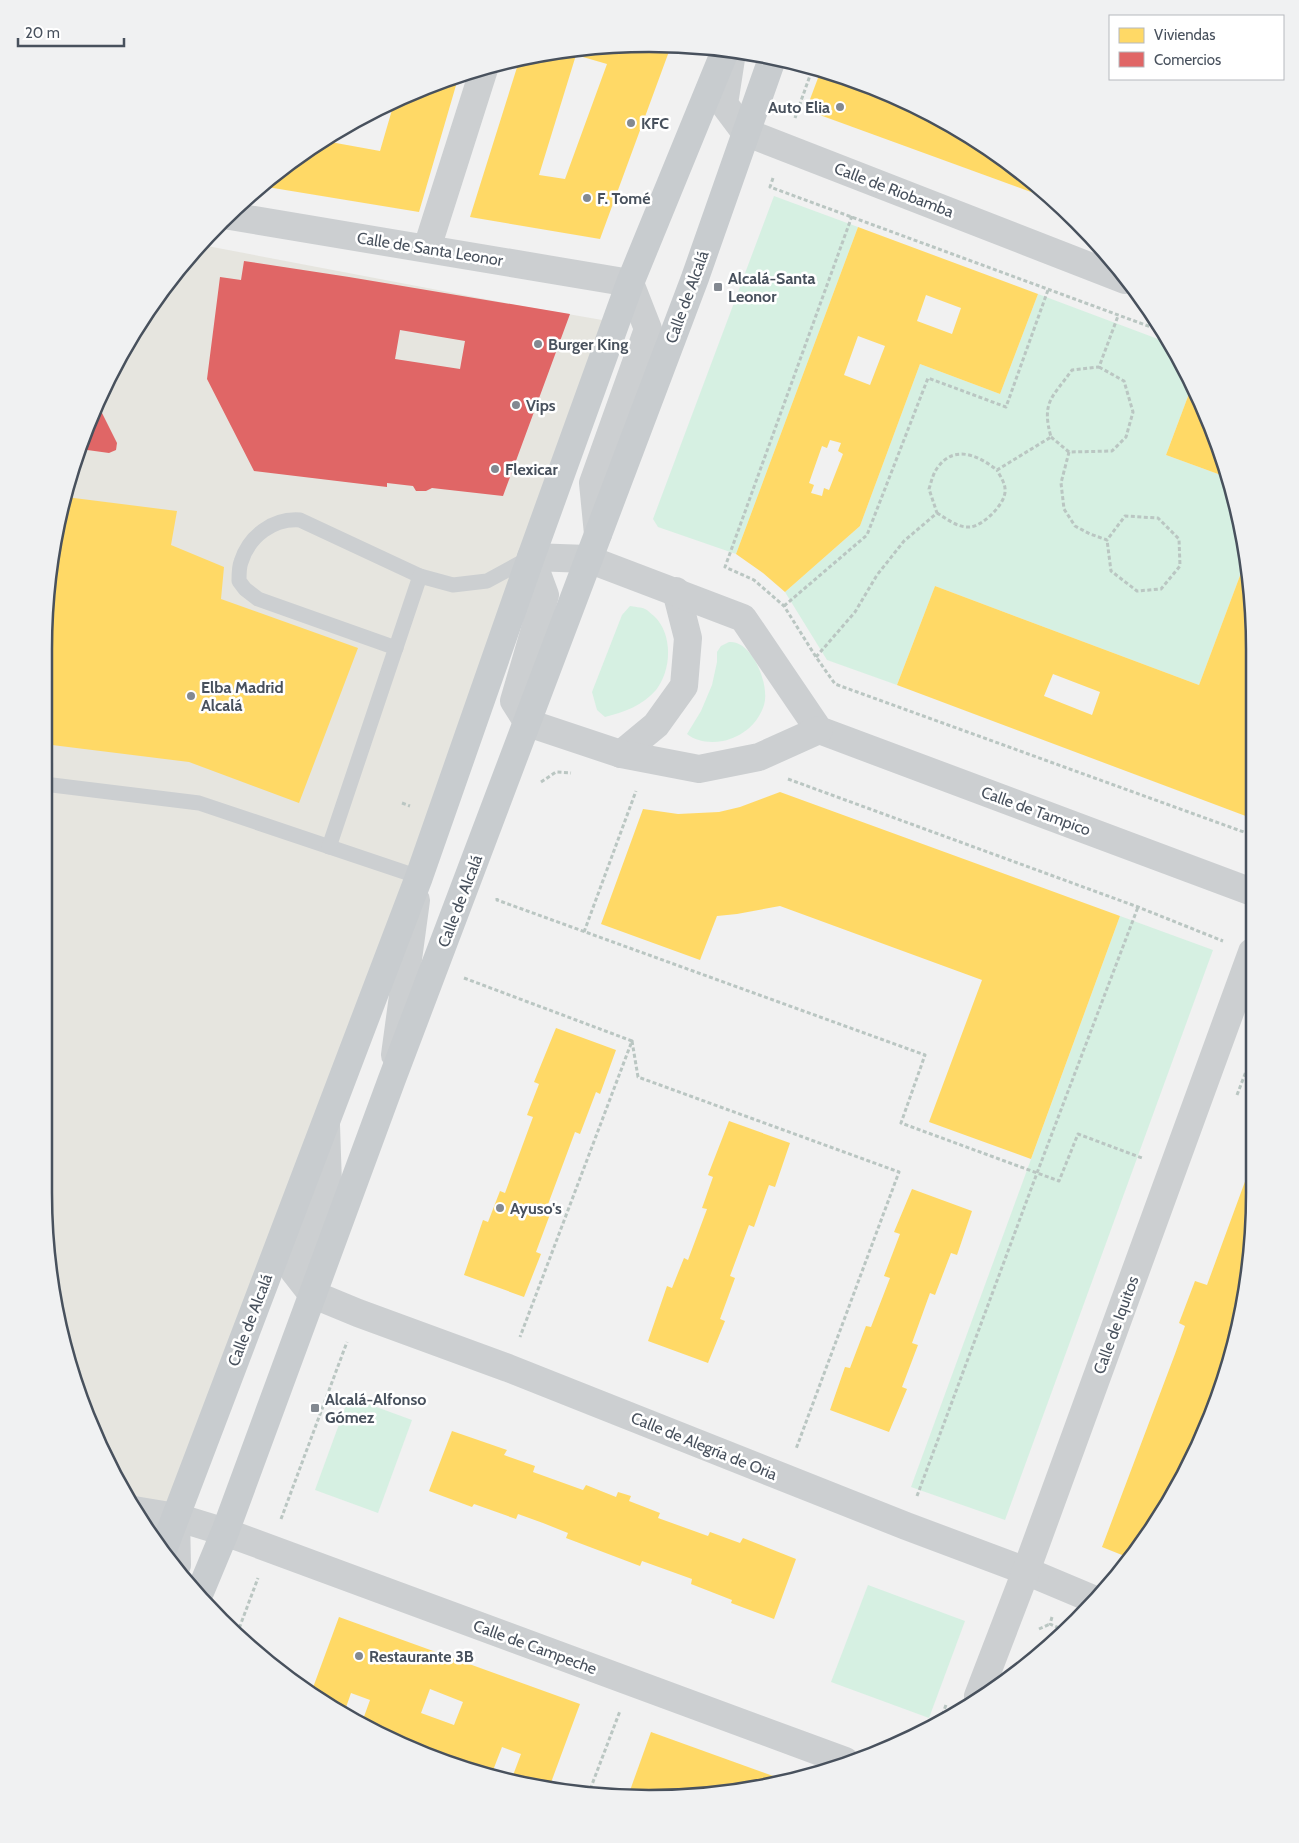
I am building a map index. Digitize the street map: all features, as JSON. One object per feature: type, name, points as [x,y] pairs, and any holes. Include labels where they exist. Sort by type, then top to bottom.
[{"type":"main road","name":"Calle de Alcalá","points":[[166,1544],[419,877],[531,557],[630,283],[722,58]]},
{"type":"main road","name":"Calle de Alcalá","points":[[202,1588],[225,1532],[392,1079],[695,278],[770,65]]},
{"type":"street","points":[[731,59],[724,104],[745,132]]},
{"type":"street","points":[[427,248],[481,77]]},
{"type":"street","name":"Calle de Riobamba","points":[[745,132],[1115,276]]},
{"type":"street","name":"Calle de Santa Leonor","points":[[238,217],[630,283]]},
{"type":"street","name":"Calle de Alcalá","points":[[598,534],[593,483],[648,329],[630,283]]},
{"type":"street","points":[[531,557],[588,559],[743,618],[819,730],[759,757],[699,769],[621,754],[528,723],[514,701],[545,595],[531,557]]},
{"type":"street","points":[[621,754],[656,725],[684,686],[688,638],[676,591]]},
{"type":"street","name":"Calle de Tampico","points":[[819,730],[1246,890]]},
{"type":"street","name":"Calle de Alcalá","points":[[392,1079],[419,877]]},
{"type":"street","name":"Calle de Iquitos","points":[[980,1691],[1026,1571],[1246,968]]},
{"type":"street","name":"Calle de Alcalá","points":[[312,1294],[294,1272],[328,1184],[326,1125]]},
{"type":"street","name":"Calle de Alegría de Oria","points":[[312,1294],[358,1313],[508,1368],[1089,1597]]},
{"type":"street","points":[[145,1512],[176,1517],[225,1532]]},
{"type":"street","name":"Calle de Alcalá","points":[[176,1517],[177,1558]]},
{"type":"street","name":"Calle de Campeche","points":[[225,1532],[839,1760]]},
{"type":"lane","points":[[396,648],[258,599],[244,589],[239,581],[240,563],[250,542],[266,529],[288,519],[300,520],[420,576],[453,585],[487,581],[531,557]]},
{"type":"lane","points":[[329,847],[420,576]]},
{"type":"lane","points":[[53,785],[199,803],[419,877]]},
{"type":"path","points":[[852,216],[724,567],[754,580],[784,606],[835,684],[1246,833]]},
{"type":"path","points":[[784,606],[867,535],[928,378],[1006,407],[1048,290]]},
{"type":"path","points":[[1099,367],[1118,316]]},
{"type":"path","points":[[1099,367],[1124,381],[1133,412],[1126,437],[1112,451],[1069,452],[1051,437],[1047,422],[1048,404],[1072,370],[1099,367]]},
{"type":"path","points":[[997,470],[1051,437]]},
{"type":"path","points":[[1069,452],[1061,483],[1064,509],[1075,526],[1106,540]]},
{"type":"path","points":[[966,453],[983,459],[997,470],[1006,489],[1002,502],[990,517],[970,527],[955,524],[937,513],[929,490],[937,468],[950,456],[966,453]]},
{"type":"path","points":[[816,657],[855,612],[877,575],[904,541],[937,513]]},
{"type":"path","points":[[1125,516],[1158,518],[1179,539],[1180,566],[1161,589],[1137,591],[1111,571],[1106,540],[1125,516]]},
{"type":"path","points":[[539,787],[542,780],[556,772],[578,774]]},
{"type":"path","points":[[785,778],[1138,907],[1224,941]]},
{"type":"path","points":[[628,788],[644,792]]},
{"type":"path","points":[[584,932],[636,791]]},
{"type":"path","points":[[500,891],[497,900],[925,1055],[901,1123],[1059,1181],[1078,1134],[1144,1159]]},
{"type":"path","points":[[906,1526],[1138,907]]},
{"type":"path","points":[[435,968],[632,1041]]},
{"type":"path","points":[[508,1368],[632,1041]]},
{"type":"path","points":[[632,1041],[638,1077],[899,1172],[785,1479]]},
{"type":"path","points":[[240,1627],[358,1313]]},
{"type":"path","points":[[591,1787],[620,1711]]},
{"type":"shaded area","points":[[210,246],[608,321],[166,1543],[132,1492],[114,1458],[84,1385],[64,1310],[54,1233],[54,610],[64,533],[84,458],[114,385],[132,351],[176,286]]},
{"type":"green space","points":[[774,196],[858,227],[736,554],[658,527],[653,519]]},
{"type":"green space","points":[[1038,294],[1160,340],[1189,394],[1166,455],[1220,475],[1235,533],[1241,572],[1199,685],[935,586],[897,685],[827,660],[785,592],[860,526],[920,364],[1000,394]]},
{"type":"green space","points":[[630,606],[646,610],[654,616],[665,632],[668,652],[665,673],[651,696],[632,708],[605,717],[597,710],[592,692],[622,615]]},
{"type":"green space","points":[[729,642],[738,643],[745,648],[758,666],[764,687],[764,705],[758,718],[743,733],[718,742],[699,740],[687,734],[701,711],[712,685],[717,652],[721,646]]},
{"type":"green space","points":[[1120,916],[1213,950],[1005,1520],[911,1487]]},
{"type":"green space","points":[[349,1397],[412,1420],[378,1513],[315,1490]]},
{"type":"green space","points":[[868,1585],[965,1621],[929,1718],[831,1682]]},
{"type":"building: Viviendas","points":[[650,52],[668,53],[600,239],[470,217],[517,68],[575,58],[539,175],[565,179],[607,64],[583,57]]},
{"type":"building: Viviendas","points":[[818,77],[841,84],[914,114],[948,132],[981,153],[1033,193],[806,110]]},
{"type":"building: Viviendas","points":[[456,85],[419,212],[272,188],[334,143],[380,151],[392,111]]},
{"type":"building: Viviendas","points":[[858,227],[1038,294],[1000,394],[920,364],[860,526],[785,592],[763,573],[736,554]],"holes":[[[926,295],[961,308],[952,334],[917,321]],[[858,336],[885,346],[870,385],[844,375]],[[830,440],[841,443],[838,451],[843,454],[829,490],[824,488],[822,496],[811,493],[814,485],[809,483],[822,446],[827,448]]]},
{"type":"building: Viviendas","points":[[1189,394],[1201,421],[1220,475],[1166,455]]},
{"type":"building: Viviendas","name":"Elba Madrid Alcalá","points":[[72,498],[177,511],[171,545],[224,567],[221,599],[358,648],[299,803],[189,762],[53,745],[54,610],[64,533]]},
{"type":"building: Viviendas","points":[[1241,573],[1245,610],[1246,650],[1246,816],[897,685],[935,586],[1199,685]],"holes":[[[1053,674],[1100,692],[1092,715],[1044,696]]]},
{"type":"building: Viviendas","points":[[780,792],[1120,916],[1031,1159],[929,1122],[982,980],[780,906],[717,916],[700,960],[601,924],[643,809],[678,814],[719,812],[740,807]]},
{"type":"building: Viviendas","points":[[556,1028],[616,1050],[600,1094],[596,1092],[580,1134],[575,1132],[547,1207],[552,1209],[536,1252],[541,1254],[524,1297],[464,1275],[483,1220],[488,1222],[500,1191],[505,1193],[533,1117],[527,1115],[539,1084],[534,1082]]},
{"type":"building: Viviendas","points":[[729,1121],[790,1143],[775,1187],[769,1185],[754,1227],[749,1225],[730,1276],[735,1278],[720,1319],[725,1321],[708,1363],[648,1341],[667,1286],[672,1288],[684,1258],[688,1260],[707,1209],[702,1208],[713,1177],[708,1175]]},
{"type":"building: Viviendas","points":[[1246,1179],[1245,1233],[1241,1271],[1235,1310],[1215,1385],[1185,1458],[1167,1492],[1124,1556],[1102,1547],[1185,1326],[1179,1323],[1195,1281],[1207,1285]]},
{"type":"building: Viviendas","points":[[912,1189],[972,1211],[957,1255],[951,1253],[935,1295],[930,1293],[912,1343],[918,1345],[902,1387],[907,1389],[889,1432],[830,1410],[845,1367],[850,1368],[866,1326],[871,1327],[890,1278],[884,1276],[900,1234],[894,1232]]},
{"type":"building: Viviendas","points":[[452,1431],[507,1450],[504,1455],[535,1466],[533,1472],[583,1490],[586,1485],[616,1497],[618,1492],[631,1496],[629,1501],[660,1513],[658,1518],[708,1536],[710,1532],[740,1543],[743,1538],[796,1559],[774,1619],[731,1603],[732,1600],[691,1584],[692,1579],[642,1561],[640,1566],[566,1538],[568,1533],[543,1523],[518,1514],[516,1519],[474,1504],[472,1507],[429,1491]]},
{"type":"building: Viviendas","points":[[339,1617],[580,1704],[551,1782],[513,1774],[521,1754],[502,1747],[493,1770],[419,1744],[364,1718],[370,1700],[351,1693],[346,1708],[313,1687]],"holes":[[[430,1689],[463,1702],[454,1725],[421,1713]]]},
{"type":"building: Viviendas","points":[[651,1732],[775,1777],[689,1789],[630,1790]]},
{"type":"building: Comercios","points":[[244,261],[570,314],[503,496],[432,488],[426,491],[416,491],[413,486],[387,483],[387,487],[254,471],[207,379],[220,277],[241,280]],"holes":[[[400,330],[465,341],[460,369],[395,359]]]},
{"type":"building: Comercios","points":[[102,413],[117,443],[116,450],[109,453],[87,450]]},
{"type":"place","name":"Auto Elia","points":[[840,107]]},
{"type":"place","name":"KFC","points":[[631,123]]},
{"type":"place","name":"F. Tomé","points":[[587,198]]},
{"type":"place","name":"Alcalá-Santa Leonor","points":[[718,287]]},
{"type":"place","name":"Burger King","points":[[538,344]]},
{"type":"place","name":"Vips","points":[[516,405]]},
{"type":"place","name":"Flexicar","points":[[495,469]]},
{"type":"place","name":"Elba Madrid Alcalá","points":[[191,696]]},
{"type":"place","name":"Ayuso's","points":[[500,1208]]},
{"type":"place","name":"Alcalá-Alfonso Gómez","points":[[315,1408]]},
{"type":"place","name":"Restaurante 3B","points":[[359,1656]]}]
